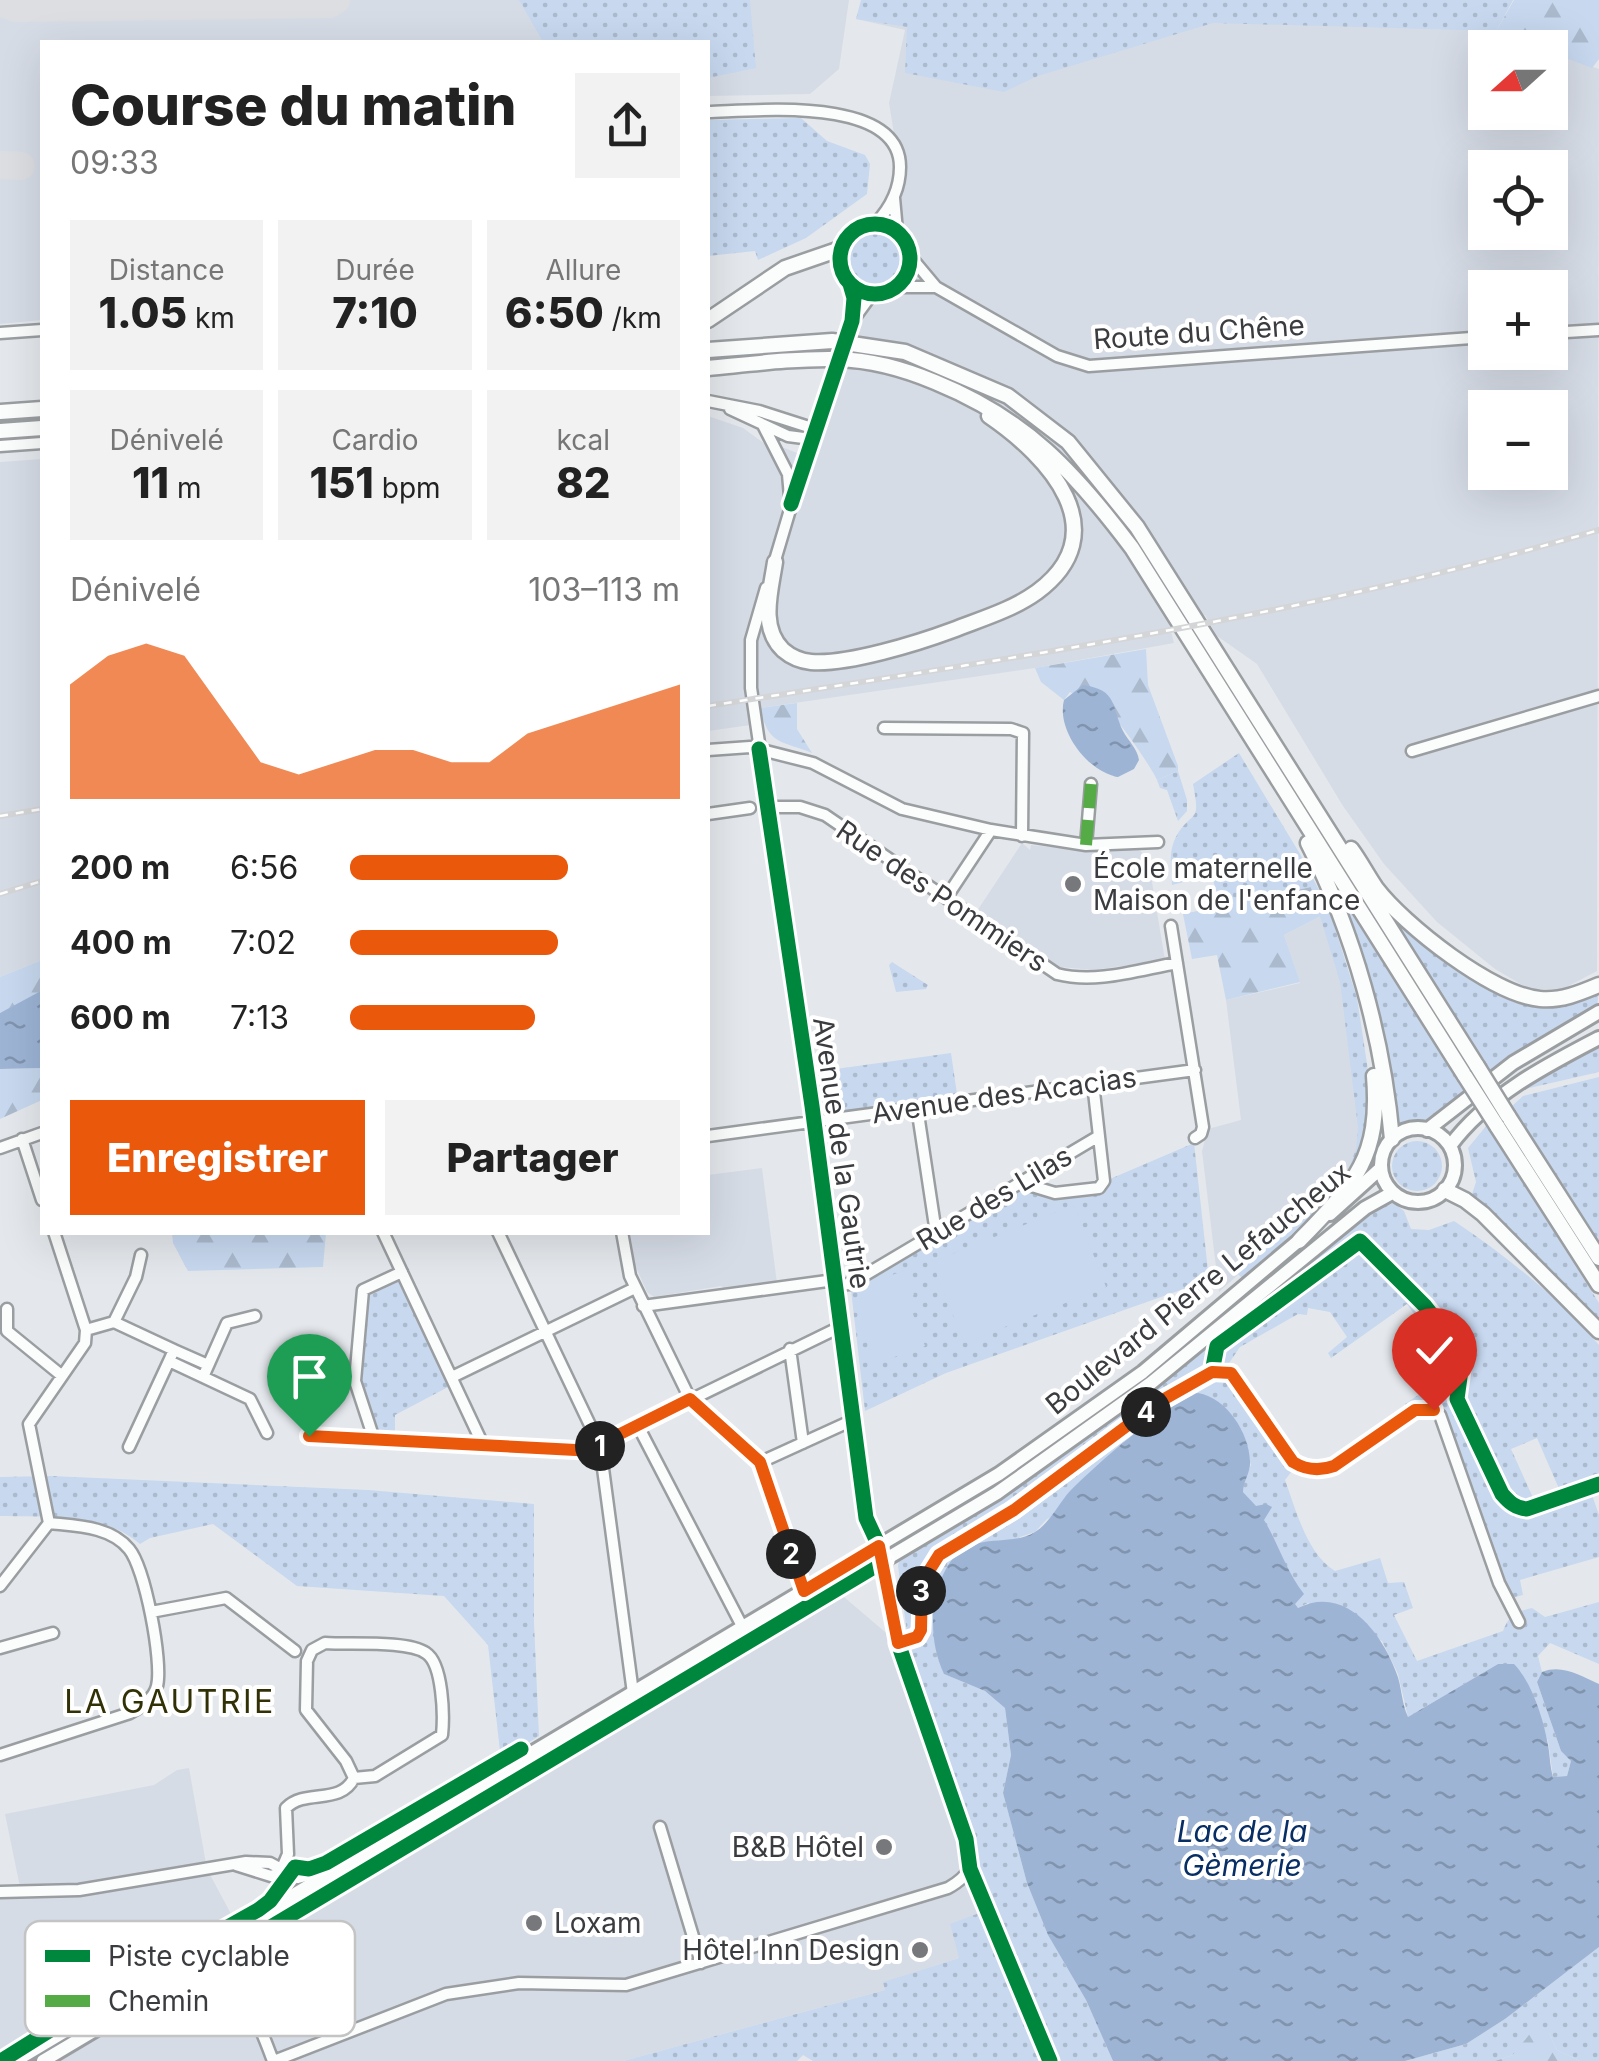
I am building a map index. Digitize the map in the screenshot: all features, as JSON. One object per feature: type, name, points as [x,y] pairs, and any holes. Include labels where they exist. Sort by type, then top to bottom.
[{"type":"highway","points":[[710,319],[784,268],[840,249]]},
{"type":"highway","points":[[710,350],[832,341],[878,346],[933,362],[1008,396],[1068,442],[1124,508],[1252,708],[1599,1285]]},
{"type":"highway","points":[[710,368],[836,359],[890,367],[988,406],[1042,443],[1068,468],[1132,548],[1270,767],[1471,1071]]},
{"type":"highway","points":[[774,562],[768,616],[772,634],[789,654],[820,662],[908,645],[1005,609],[1038,591],[1068,555],[1075,527],[1068,498],[1029,450],[1009,430],[978,409],[890,367]]},
{"type":"highway","points":[[0,412],[40,409]]},
{"type":"highway","points":[[0,431],[40,428]]},
{"type":"highway","points":[[1252,708],[1377,888],[1410,923],[1463,962],[1521,996],[1552,1000],[1599,985]]},
{"type":"highway","points":[[1270,767],[1332,894],[1367,1006],[1392,1139]]},
{"type":"highway","points":[[1299,1241],[1362,1168],[1373,1139],[1376,1091],[1367,1006]]},
{"type":"highway","points":[[1502,1121],[1599,1258]]},
{"type":"highway","points":[[1445,1190],[1482,1214],[1599,1331]]},
{"type":"main road","points":[[1427,1130],[1513,1063],[1599,1012]]},
{"type":"main road","points":[[1450,1146],[1479,1115],[1520,1082],[1599,1038]]},
{"type":"main road","points":[[1406,1130],[1427,1130],[1450,1146],[1454,1172],[1436,1198],[1408,1201],[1392,1193],[1381,1168],[1384,1152],[1392,1139],[1406,1130]]},
{"type":"main road","name":"Boulevard Pierre Lefaucheux","points":[[251,1921],[999,1474],[1143,1372],[1381,1168]]},
{"type":"main road","name":"Boulevard Pierre Lefaucheux","points":[[281,1921],[997,1493],[1151,1384],[1372,1203],[1392,1193]]},
{"type":"main road","points":[[1238,1294],[1264,1290]]},
{"type":"main road","name":"Boulevard Pierre Lefaucheux","points":[[14,2061],[56,2036]]},
{"type":"main road","name":"Boulevard Pierre Lefaucheux","points":[[43,2061],[87,2036]]},
{"type":"street","points":[[710,112],[802,109],[870,125],[890,138],[899,157],[900,175],[894,197],[876,224]]},
{"type":"street","points":[[894,197],[897,231],[910,256],[909,268],[896,287],[872,294],[850,284],[840,268],[840,249],[854,230],[876,224],[897,231]]},
{"type":"street","name":"Route du Chêne","points":[[910,256],[936,287],[1057,356],[1089,366],[1468,338]]},
{"type":"street","name":"Avenue de la Gautrie","points":[[701,1963],[948,1888],[964,1879],[970,1869],[966,1839],[898,1643],[884,1561],[866,1518],[814,1120],[759,748],[750,650],[752,631],[791,504],[852,321],[854,298],[850,284]]},
{"type":"street","name":"Route du Chêne","points":[[896,287],[936,287]]},
{"type":"street","name":"Avenue de la Gautrie","points":[[852,321],[872,294]]},
{"type":"street","points":[[0,334],[40,330]]},
{"type":"street","points":[[1568,332],[1599,330]]},
{"type":"street","points":[[710,401],[760,411],[813,434]]},
{"type":"street","points":[[710,401],[788,436],[813,434]]},
{"type":"street","points":[[762,424],[788,474],[791,504]]},
{"type":"street","points":[[0,446],[40,443]]},
{"type":"street","points":[[1412,751],[1599,696]]},
{"type":"street","points":[[884,728],[1010,729],[1023,734],[1022,836]]},
{"type":"street","points":[[710,750],[759,748],[824,766],[902,810],[991,830],[1086,845],[1158,842]]},
{"type":"street","points":[[1086,845],[1090,784]]},
{"type":"street","name":"Rue des Pommiers","points":[[768,807],[800,807],[818,812],[1057,974],[1097,978],[1177,963]]},
{"type":"street","points":[[710,814],[750,808]]},
{"type":"street","points":[[946,898],[991,830]]},
{"type":"street","points":[[1171,926],[1203,1127],[1196,1138]]},
{"type":"street","name":"Avenue des Acacias","points":[[710,1136],[1195,1070]]},
{"type":"street","points":[[1022,1183],[1055,1193],[1098,1188],[1105,1177],[1093,1083]]},
{"type":"street","points":[[918,1107],[936,1233]]},
{"type":"street","points":[[0,1148],[40,1133]]},
{"type":"street","name":"Rue des Lilas","points":[[835,1285],[850,1284],[1099,1136]]},
{"type":"street","points":[[22,1138],[40,1194]]},
{"type":"street","points":[[0,1586],[49,1523],[29,1424],[85,1344],[86,1330],[55,1235]]},
{"type":"street","points":[[384,1235],[484,1447]]},
{"type":"street","points":[[499,1235],[600,1446],[632,1693]]},
{"type":"street","points":[[623,1235],[634,1288],[690,1399],[760,1462],[804,1591]]},
{"type":"street","points":[[114,1322],[136,1277],[141,1255]]},
{"type":"street","points":[[374,1439],[355,1381],[362,1290],[402,1272]]},
{"type":"street","points":[[643,1306],[827,1281],[835,1285]]},
{"type":"street","points":[[452,1377],[634,1288]]},
{"type":"street","points":[[7,1308],[7,1331],[62,1376]]},
{"type":"street","points":[[203,1376],[227,1323],[255,1316]]},
{"type":"street","points":[[86,1330],[114,1322],[250,1400],[267,1434]]},
{"type":"street","points":[[309,1436],[595,1451],[690,1399],[840,1327]]},
{"type":"street","points":[[790,1350],[802,1443]]},
{"type":"street","points":[[172,1356],[208,1365]]},
{"type":"street","points":[[129,1447],[172,1356]]},
{"type":"street","points":[[898,1643],[917,1637],[921,1630],[922,1582],[939,1555],[1014,1510],[1159,1402],[1212,1372],[1231,1373],[1293,1462],[1303,1468],[1334,1466],[1415,1410],[1434,1410],[1444,1423],[1499,1583],[1519,1622]]},
{"type":"street","points":[[760,1462],[853,1420]]},
{"type":"street","points":[[638,1426],[743,1628]]},
{"type":"street","points":[[0,1755],[130,1713],[148,1701],[158,1683],[151,1612],[138,1562],[119,1539],[106,1532],[49,1523]]},
{"type":"street","points":[[151,1612],[226,1598],[294,1651]]},
{"type":"street","points":[[0,1648],[53,1632]]},
{"type":"street","points":[[325,1644],[414,1648],[428,1654],[438,1670],[442,1735],[375,1776],[354,1778],[346,1761],[306,1710],[307,1661],[312,1650],[325,1644]]},
{"type":"street","points":[[0,1892],[78,1890],[236,1865],[271,1876],[282,1868],[288,1854],[285,1815],[290,1804],[340,1794],[354,1778]]},
{"type":"street","points":[[355,2029],[446,1994],[519,1983],[626,1985],[701,1963],[660,1828]]},
{"type":"street","points":[[282,1868],[305,1879],[344,1858],[365,1854]]},
{"type":"street","points":[[264,2036],[273,2061],[338,2036]]},
{"type":"shaded area","points":[[0,0],[849,0],[839,69],[810,94],[710,96],[710,40],[40,40],[40,320],[0,324]]},
{"type":"shaded area","points":[[862,0],[1513,0],[1497,30],[1468,30],[1468,130],[1568,130],[1568,58],[1599,69],[1597,971],[1563,989],[1529,989],[1495,969],[1437,922],[1384,864],[1343,806],[1257,664],[1217,636],[1205,615],[1169,623],[1174,643],[1035,668],[760,708],[757,688],[746,689],[751,725],[710,731],[710,417],[743,428],[765,444],[769,442],[810,458],[852,332],[872,295],[889,283],[897,241],[889,234],[898,189],[889,103],[905,30],[856,19]]},
{"type":"shaded area","points":[[40,459],[40,961],[0,977],[0,462]]},
{"type":"shaded area","name":"École maternelle Maison de l'enfance","points":[[1022,843],[1030,850],[1031,845],[1091,851],[1137,848],[1148,858],[1165,960],[1094,970],[1060,967],[977,911]]},
{"type":"shaded area","points":[[1321,916],[1344,981],[1363,1127],[1353,1165],[1340,1183],[1219,1292],[1202,1151],[1208,1129],[1241,1120],[1226,1000],[1300,983],[1284,935]]},
{"type":"shaded area","points":[[762,1168],[777,1283],[725,1289],[721,1286],[654,1297],[647,1292],[635,1265],[630,1235],[710,1235],[710,1175]]},
{"type":"shaded area","points":[[844,1597],[898,1643],[966,1839],[970,1869],[987,1910],[959,1958],[884,1982],[885,1990],[623,2061],[0,2061],[0,1892],[21,1892],[5,1814],[154,1785],[177,1770],[189,1768],[207,1869],[235,1921],[25,1921],[25,2036],[355,2036],[355,1921],[282,1921]]},
{"type":"green space","points":[[519,0],[750,0],[756,68],[710,78],[710,40],[542,40]]},
{"type":"green space","points":[[861,0],[1513,0],[1497,30],[1213,23],[1038,76],[1004,92],[905,73],[907,27],[856,19]]},
{"type":"green space","points":[[1514,0],[1599,0],[1599,59],[1592,68],[1568,59],[1568,30],[1497,30]]},
{"type":"green space","points":[[801,118],[827,141],[865,155],[870,164],[867,194],[806,238],[758,260],[755,251],[710,256],[710,120]]},
{"type":"green space","points":[[875,231],[895,239],[903,259],[895,279],[875,287],[855,279],[847,259],[855,239]]},
{"type":"green space","points":[[1146,649],[1148,685],[1178,766],[1178,771],[1157,780],[1114,718],[1070,692],[1064,700],[1041,682],[1035,668]]},
{"type":"green space","points":[[797,703],[797,729],[812,753],[772,736],[760,708]]},
{"type":"green space","points":[[1239,753],[1329,909],[1357,998],[1371,1090],[1369,1135],[1343,1187],[1243,1279],[1237,1273],[1303,1209],[1340,1180],[1356,1149],[1358,1127],[1340,982],[1311,887],[1221,906],[1213,880],[1195,879],[1172,885],[1172,847],[1196,811],[1193,784]]},
{"type":"green space","points":[[1178,771],[1187,811],[1178,821],[1167,790],[1160,788],[1157,780]]},
{"type":"green space","points":[[1330,872],[1466,1093],[1432,1118],[1400,1125],[1395,1121]]},
{"type":"green space","points":[[1311,887],[1321,916],[1284,935],[1300,982],[1226,1000],[1217,955],[1192,959],[1183,914]]},
{"type":"green space","points":[[1393,916],[1512,997],[1599,988],[1597,1007],[1515,1053],[1489,1073]]},
{"type":"green space","points":[[40,961],[40,993],[0,1013],[0,977]]},
{"type":"green space","points":[[892,962],[928,985],[926,989],[896,992],[889,965]]},
{"type":"green space","points":[[1599,1046],[1599,1072],[1525,1089],[1524,1087]]},
{"type":"green space","points":[[951,1053],[958,1101],[814,1121],[807,1073]]},
{"type":"green space","points":[[40,1068],[40,1101],[0,1119],[0,1069]]},
{"type":"green space","points":[[1599,1077],[1599,1246],[1511,1107],[1523,1096]]},
{"type":"green space","points":[[1487,1125],[1599,1303],[1599,1326],[1471,1197],[1476,1182],[1468,1148]]},
{"type":"green space","points":[[1417,1141],[1435,1148],[1442,1166],[1435,1184],[1417,1191],[1399,1184],[1392,1166],[1399,1148]]},
{"type":"green space","points":[[1194,1143],[1209,1280],[946,1373],[865,1411],[851,1290],[1020,1188],[1054,1197],[1100,1191],[1110,1179]]},
{"type":"green space","points":[[1394,1203],[1404,1211],[1411,1229],[1429,1230],[1454,1221],[1531,1278],[1599,1345],[1599,1489],[1591,1492],[1599,1515],[1599,1557],[1520,1580],[1523,1595],[1515,1597],[1507,1591],[1440,1424],[1428,1414],[1414,1417],[1405,1404],[1454,1371],[1407,1304],[1331,1358],[1328,1353],[1347,1337],[1330,1312],[1308,1308],[1307,1315],[1298,1314],[1240,1347],[1227,1366],[1299,1462],[1285,1480],[1317,1554],[1335,1571],[1380,1558],[1388,1583],[1404,1582],[1413,1608],[1394,1615],[1417,1661],[1503,1631],[1511,1618],[1522,1611],[1532,1608],[1545,1617],[1599,1602],[1599,1664],[1550,1643],[1538,1656],[1542,1672],[1537,1682],[1561,1751],[1571,1761],[1567,1776],[1553,1777],[1548,1741],[1521,1672],[1498,1664],[1408,1717],[1398,1674],[1382,1641],[1308,1603],[1298,1608],[1294,1604],[1303,1594],[1243,1492],[1251,1465],[1241,1429],[1047,1519],[1035,1532],[1020,1537],[944,1674],[985,1691],[1005,1708],[1011,1755],[1003,1793],[1027,1883],[1048,1935],[1086,2000],[1113,2061],[813,2061],[803,2055],[797,2061],[623,2061],[885,1990],[883,1982],[959,1958],[950,1924],[987,1910],[970,1869],[978,1864],[976,1844],[911,1662],[898,1566],[900,1556],[1047,1468],[1096,1433],[1372,1211]],"holes":[[[1537,1438],[1560,1491],[1535,1502],[1511,1449]]]},
{"type":"green space","points":[[1074,1205],[1106,1287],[964,1343],[932,1262]]},
{"type":"green space","points":[[172,1235],[326,1235],[323,1267],[188,1271]]},
{"type":"green space","points":[[905,1270],[914,1295],[907,1298],[925,1346],[875,1364],[857,1316],[865,1313],[856,1289]]},
{"type":"green space","points":[[397,1280],[403,1285],[450,1386],[395,1415],[395,1435],[378,1433],[359,1377],[369,1296]]},
{"type":"green space","points":[[0,1477],[368,1490],[534,1504],[539,1736],[501,1760],[488,1645],[444,1596],[297,1586],[213,1524],[150,1538],[140,1544],[125,1533],[91,1521],[0,1516]]},
{"type":"green space","points":[[1599,1947],[1599,2061],[1580,2061],[1557,2050],[1549,2033],[1528,2039],[1513,2055],[1495,2061],[1405,2061],[1466,2044]]},
{"type":"green space","points":[[1536,2026],[1549,2033],[1557,2050],[1580,2061],[1495,2061],[1513,2055]]},
{"type":"water","points":[[1083,685],[1108,695],[1135,748],[1139,760],[1134,769],[1118,777],[1086,758],[1065,724],[1064,700]]},
{"type":"water","points":[[40,992],[40,1068],[0,1069],[0,1013]]},
{"type":"water","name":"Lac de la Gèmerie","points":[[1198,1393],[1227,1409],[1241,1428],[1250,1461],[1243,1492],[1256,1506],[1272,1507],[1264,1520],[1304,1594],[1295,1604],[1298,1608],[1331,1602],[1346,1607],[1371,1628],[1390,1657],[1408,1717],[1498,1664],[1514,1664],[1532,1691],[1540,1714],[1553,1777],[1567,1776],[1571,1761],[1561,1751],[1537,1682],[1542,1672],[1557,1669],[1599,1684],[1599,1947],[1466,2044],[1405,2061],[1113,2061],[1086,2000],[1048,1935],[1027,1883],[1003,1793],[1011,1755],[1005,1708],[985,1691],[944,1674],[934,1635],[936,1594],[946,1569],[965,1548],[1035,1532],[1070,1491],[1113,1451],[1166,1410]]},
{"type":"taxiway","points":[[0,2],[16,8],[329,4],[336,0]]},
{"type":"taxiway","points":[[0,165],[21,166]]},
{"type":"railway","points":[[710,706],[1268,611],[1379,587],[1599,530]]},
{"type":"railway","points":[[0,816],[40,809]]},
{"type":"railway","points":[[0,894],[40,882]]},
{"type":"marked path","points":[[1086,845],[1091,784]]},
{"type":"cycle path","points":[[875,224],[889,226],[900,234],[908,245],[910,259],[908,273],[900,284],[889,292],[875,294],[861,292],[850,284],[842,273],[840,259],[842,245],[850,234],[861,226],[875,224]]},
{"type":"cycle path","points":[[791,504],[852,321],[854,298],[850,284]]},
{"type":"cycle path","points":[[759,749],[812,1106],[866,1518],[879,1546]]},
{"type":"cycle path","points":[[1050,2061],[970,1869],[966,1839],[898,1643],[917,1637],[921,1630],[923,1581],[939,1555],[1013,1510],[1159,1402],[1212,1372],[1217,1346],[1360,1241],[1425,1306],[1446,1333],[1461,1370],[1457,1399],[1507,1500],[1527,1509],[1599,1484]]},
{"type":"cycle path","points":[[281,1921],[884,1561]]},
{"type":"cycle path","points":[[238,1921],[270,1901],[295,1867],[309,1869],[326,1863],[521,1749]]},
{"type":"cycle path","points":[[1,2061],[41,2036]]},
{"type":"place","name":"École maternelle Maison de l'enfance","points":[[1073,884]]},
{"type":"place","name":"B&B Hôtel","points":[[884,1847]]},
{"type":"place","name":"Loxam","points":[[534,1923]]},
{"type":"place","name":"Hôtel Inn Design","points":[[920,1950]]},
{"type":"district","name":"LA GAUTRIE","points":[[170,1702]]},
{"type":"route","points":[[309,1436],[595,1451],[602,1443],[690,1399],[760,1462],[804,1591],[879,1546],[898,1643],[917,1637],[921,1630],[922,1582],[939,1555],[1014,1510],[1159,1402],[1212,1372],[1231,1373],[1293,1462],[1303,1468],[1334,1466],[1415,1410],[1434,1410]]}]
